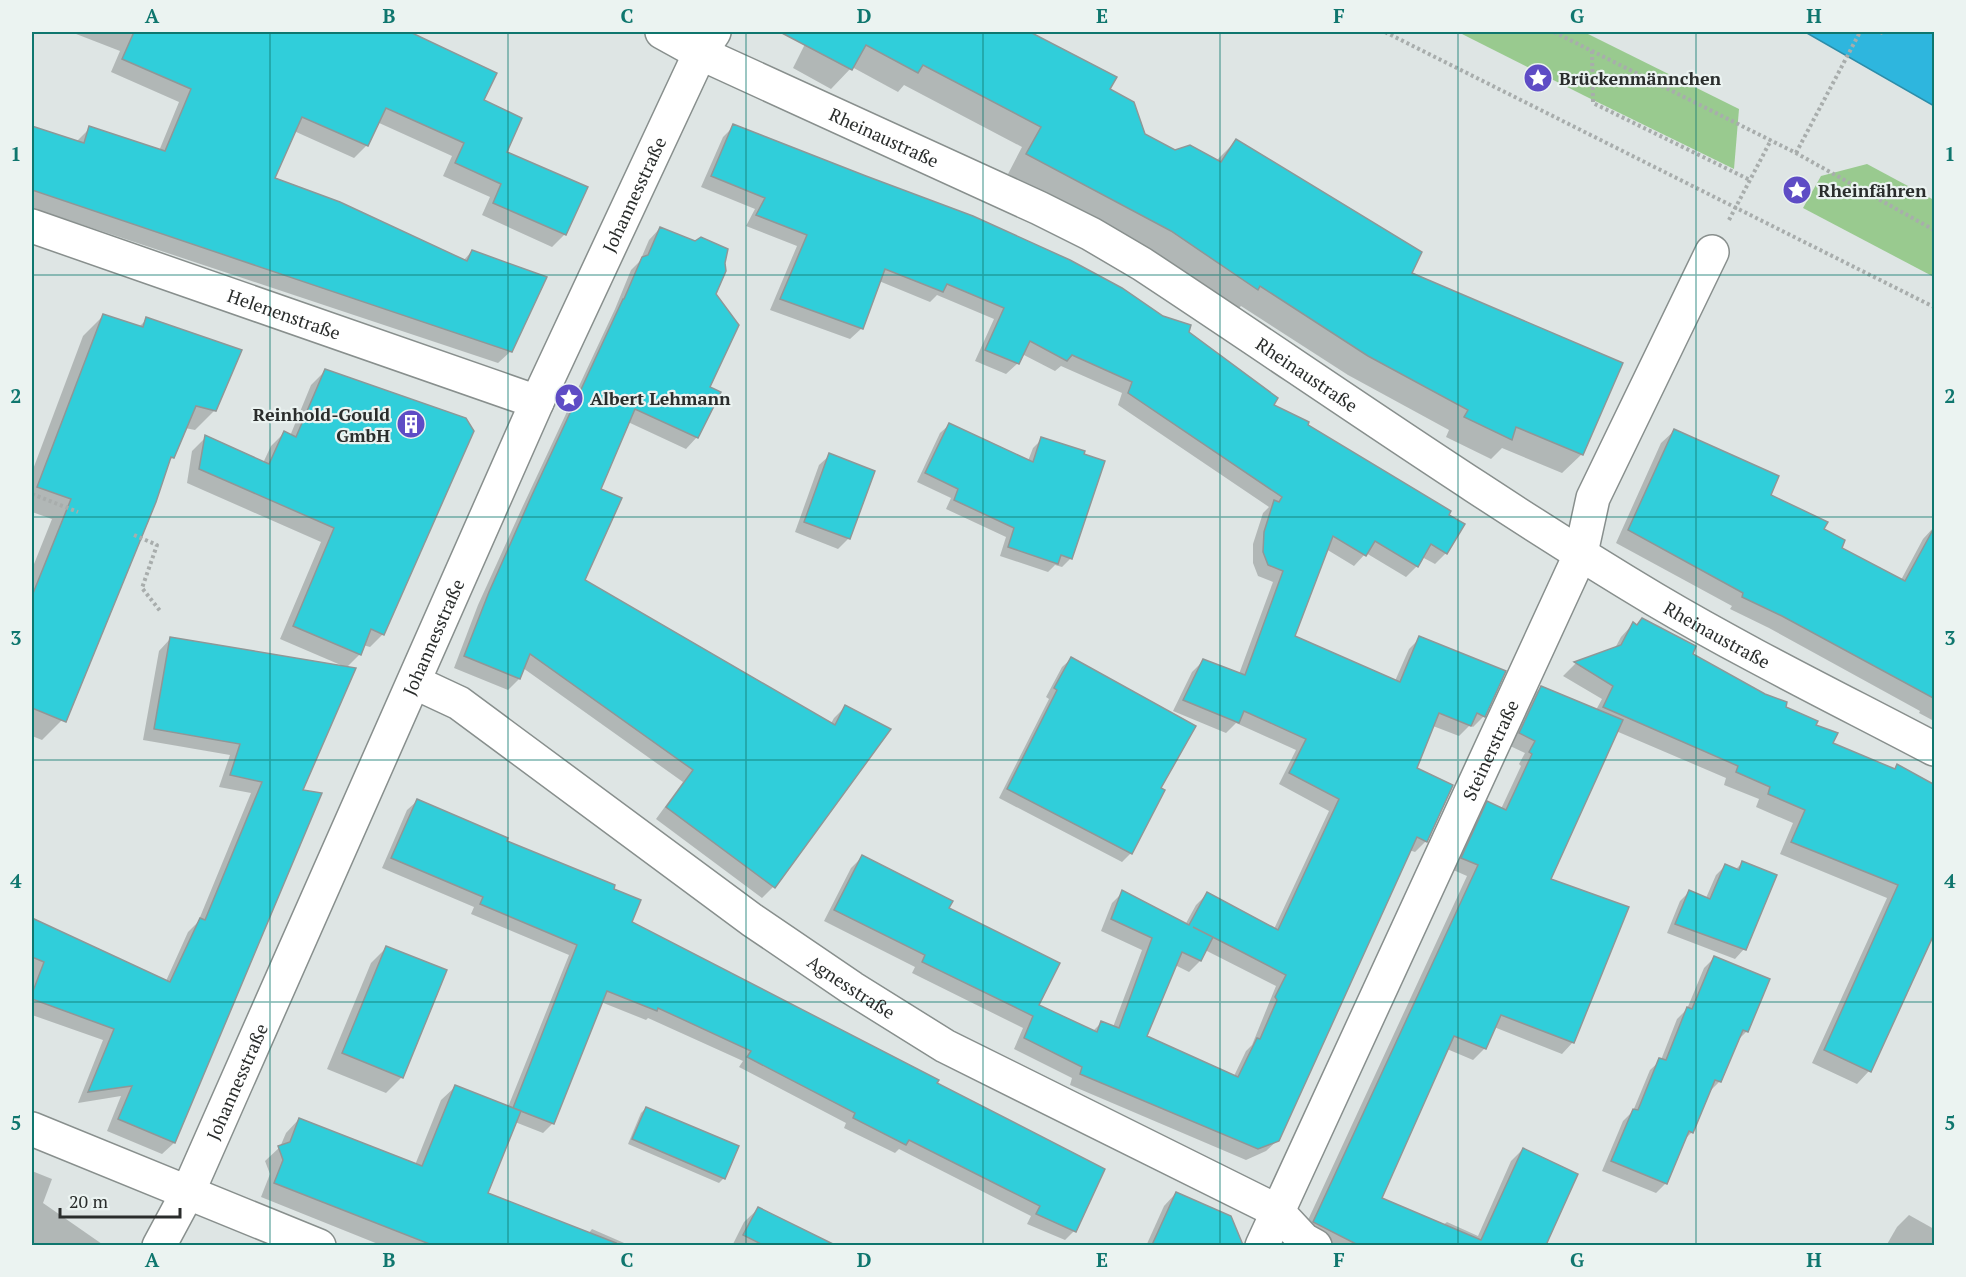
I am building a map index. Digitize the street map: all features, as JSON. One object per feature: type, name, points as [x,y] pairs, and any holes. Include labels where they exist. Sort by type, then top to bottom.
[{"type":"street","name":"Rheinaustraße","points":[[662,32],[707,42],[1090,234],[1142,264],[1581,553],[1716,635],[1935,749]]},
{"type":"street","name":"Johannesstraße","points":[[159,1245],[188,1192],[537,402],[707,42]]},
{"type":"street","name":"Helenenstraße","points":[[32,226],[537,402]]},
{"type":"street","name":"Steinerstraße","points":[[1262,1245],[1581,553],[1593,498],[1712,252]]},
{"type":"street","name":"Agnesstraße","points":[[414,682],[459,703],[752,920],[852,988],[945,1046],[1277,1211],[1304,1240],[1315,1245]]},
{"type":"street","points":[[32,1129],[319,1245]]},
{"type":"path","points":[[1385,32],[1935,307]]},
{"type":"path","points":[[1554,32],[1771,140],[1935,230]]},
{"type":"path","points":[[1796,153],[1860,32]]},
{"type":"path","points":[[1592,51],[1593,103],[1750,180]]},
{"type":"path","points":[[1736,208],[1771,140]]},
{"type":"path","points":[[32,494],[78,512]]},
{"type":"path","points":[[134,535],[157,545],[142,588],[161,612]]},
{"type":"green space","points":[[1458,32],[1584,32],[1739,109],[1734,169],[1585,96]]},
{"type":"green space","points":[[1867,164],[1934,200],[1934,277],[1803,208],[1821,176]]},
{"type":"water","points":[[1805,32],[1934,32],[1934,106]]},
{"type":"building","points":[[134,32],[410,32],[497,73],[484,100],[522,118],[507,152],[588,187],[566,235],[493,203],[501,184],[455,163],[464,143],[386,108],[368,146],[302,117],[275,178],[340,202],[467,261],[472,250],[547,277],[512,352],[32,190],[32,126],[84,143],[89,126],[165,151],[191,89],[122,59]]},
{"type":"building","points":[[780,32],[1030,32],[1117,77],[1110,89],[1134,102],[1145,134],[1175,150],[1190,145],[1221,162],[1236,139],[1422,252],[1412,273],[1623,363],[1583,455],[1516,427],[1512,440],[1464,417],[1468,410],[1368,356],[1260,286],[1258,290],[1171,231],[1026,154],[1041,127],[923,65],[918,73],[866,45],[852,70]]},
{"type":"building","points":[[733,124],[973,216],[1070,260],[1122,288],[1163,316],[1191,325],[1189,332],[1278,398],[1274,405],[1309,422],[1308,425],[1451,511],[1449,515],[1465,524],[1447,554],[1431,544],[1418,567],[1375,541],[1366,556],[1333,536],[1295,636],[1400,682],[1419,636],[1506,671],[1485,717],[1477,713],[1471,726],[1439,713],[1417,768],[1453,785],[1427,842],[1417,837],[1279,1141],[1258,1149],[1080,1074],[1082,1067],[1024,1038],[1033,1016],[922,962],[925,955],[834,910],[862,855],[953,901],[949,908],[1060,963],[1039,1005],[1097,1032],[1101,1021],[1119,1028],[1152,938],[1111,919],[1122,890],[1189,925],[1207,892],[1278,930],[1339,799],[1289,773],[1306,739],[1244,711],[1239,723],[1183,700],[1203,659],[1245,675],[1283,571],[1268,565],[1263,552],[1264,532],[1274,500],[1279,502],[1282,497],[1128,393],[1132,382],[1072,355],[1067,361],[1030,341],[1019,364],[985,350],[1004,308],[947,284],[943,292],[885,269],[863,329],[780,299],[807,235],[756,215],[765,198],[711,176]],"holes":[[[1213,937],[1286,975],[1275,997],[1277,1000],[1260,1039],[1257,1038],[1238,1077],[1147,1036],[1182,952],[1201,961]]]},
{"type":"building","points":[[660,227],[695,241],[701,237],[728,249],[726,271],[716,294],[739,325],[710,387],[721,392],[698,438],[635,409],[601,489],[622,498],[585,580],[835,725],[845,705],[891,729],[775,888],[666,807],[693,770],[530,654],[520,679],[464,656],[489,592],[532,495],[642,257],[648,255]]},
{"type":"building","points":[[103,314],[143,327],[146,317],[242,350],[216,411],[196,406],[174,458],[171,457],[156,502],[66,722],[32,708],[32,596],[71,499],[37,487]]},
{"type":"building","points":[[325,369],[466,418],[474,431],[384,635],[371,629],[361,655],[293,626],[334,528],[199,469],[205,435],[269,464],[284,431],[296,437]]},
{"type":"building","points":[[949,423],[1033,462],[1041,437],[1085,451],[1084,454],[1105,461],[1072,559],[1061,555],[1058,564],[1008,547],[1014,528],[954,500],[958,489],[925,473]]},
{"type":"building","points":[[1674,429],[1779,476],[1771,495],[1828,522],[1824,529],[1845,540],[1842,548],[1905,581],[1935,526],[1935,699],[1782,616],[1742,597],[1743,593],[1628,530]]},
{"type":"building","points":[[829,453],[875,471],[850,539],[804,522]]},
{"type":"building","points":[[1642,618],[1696,646],[1693,654],[1765,694],[1787,702],[1786,707],[1818,721],[1816,725],[1838,733],[1833,743],[1895,769],[1897,764],[1935,785],[1935,932],[1871,1072],[1824,1050],[1898,885],[1791,842],[1805,810],[1768,794],[1770,787],[1736,772],[1738,766],[1603,707],[1613,686],[1574,662],[1621,645],[1633,622],[1637,625]]},
{"type":"building","points":[[170,637],[356,668],[303,790],[322,793],[175,1143],[118,1119],[132,1086],[88,1092],[114,1029],[32,999],[44,962],[32,957],[32,918],[170,982],[200,918],[205,920],[262,782],[230,775],[240,744],[154,729]]},
{"type":"building","points":[[1071,657],[1196,726],[1161,788],[1165,790],[1132,854],[1007,789]]},
{"type":"building","points":[[1541,686],[1623,720],[1551,879],[1629,907],[1574,1043],[1501,1015],[1486,1049],[1454,1036],[1382,1198],[1481,1240],[1523,1148],[1578,1174],[1546,1245],[1358,1245],[1313,1222],[1478,865],[1461,858],[1487,801],[1506,810],[1532,754],[1529,752],[1535,741],[1519,733]]},
{"type":"building","points":[[417,799],[508,838],[507,841],[615,885],[614,889],[641,900],[632,922],[939,1080],[937,1083],[1105,1169],[1076,1232],[1036,1214],[1040,1206],[909,1140],[906,1145],[853,1118],[855,1113],[747,1057],[751,1051],[658,1008],[657,1011],[607,991],[554,1124],[513,1108],[577,945],[480,904],[483,897],[391,858]]},
{"type":"building","points":[[1742,861],[1777,875],[1746,950],[1675,924],[1689,890],[1710,899],[1725,864],[1739,870]]},
{"type":"building","points":[[386,946],[447,970],[403,1078],[342,1053]]},
{"type":"building","points":[[1714,956],[1770,979],[1748,1032],[1743,1030],[1721,1082],[1715,1080],[1693,1133],[1689,1131],[1667,1184],[1611,1161],[1633,1109],[1638,1110],[1659,1058],[1666,1060],[1687,1007],[1692,1009]]},
{"type":"building","points":[[455,1085],[521,1111],[488,1193],[616,1243],[615,1245],[432,1245],[274,1183],[283,1160],[278,1146],[290,1142],[299,1118],[422,1166]]},
{"type":"building","points":[[646,1107],[739,1146],[725,1179],[632,1139]]},
{"type":"building","points":[[1176,1192],[1231,1216],[1243,1245],[1152,1245]]},
{"type":"building","points":[[758,1207],[835,1245],[763,1245],[743,1235]]},
{"type":"place","name":"Brückenmännchen","points":[[1538,78]]},
{"type":"place","name":"Rheinfähren","points":[[1797,190]]},
{"type":"place","name":"Albert Lehmann","points":[[569,398]]},
{"type":"place","name":"Reinhold-Gould GmbH","points":[[411,424]]}]
